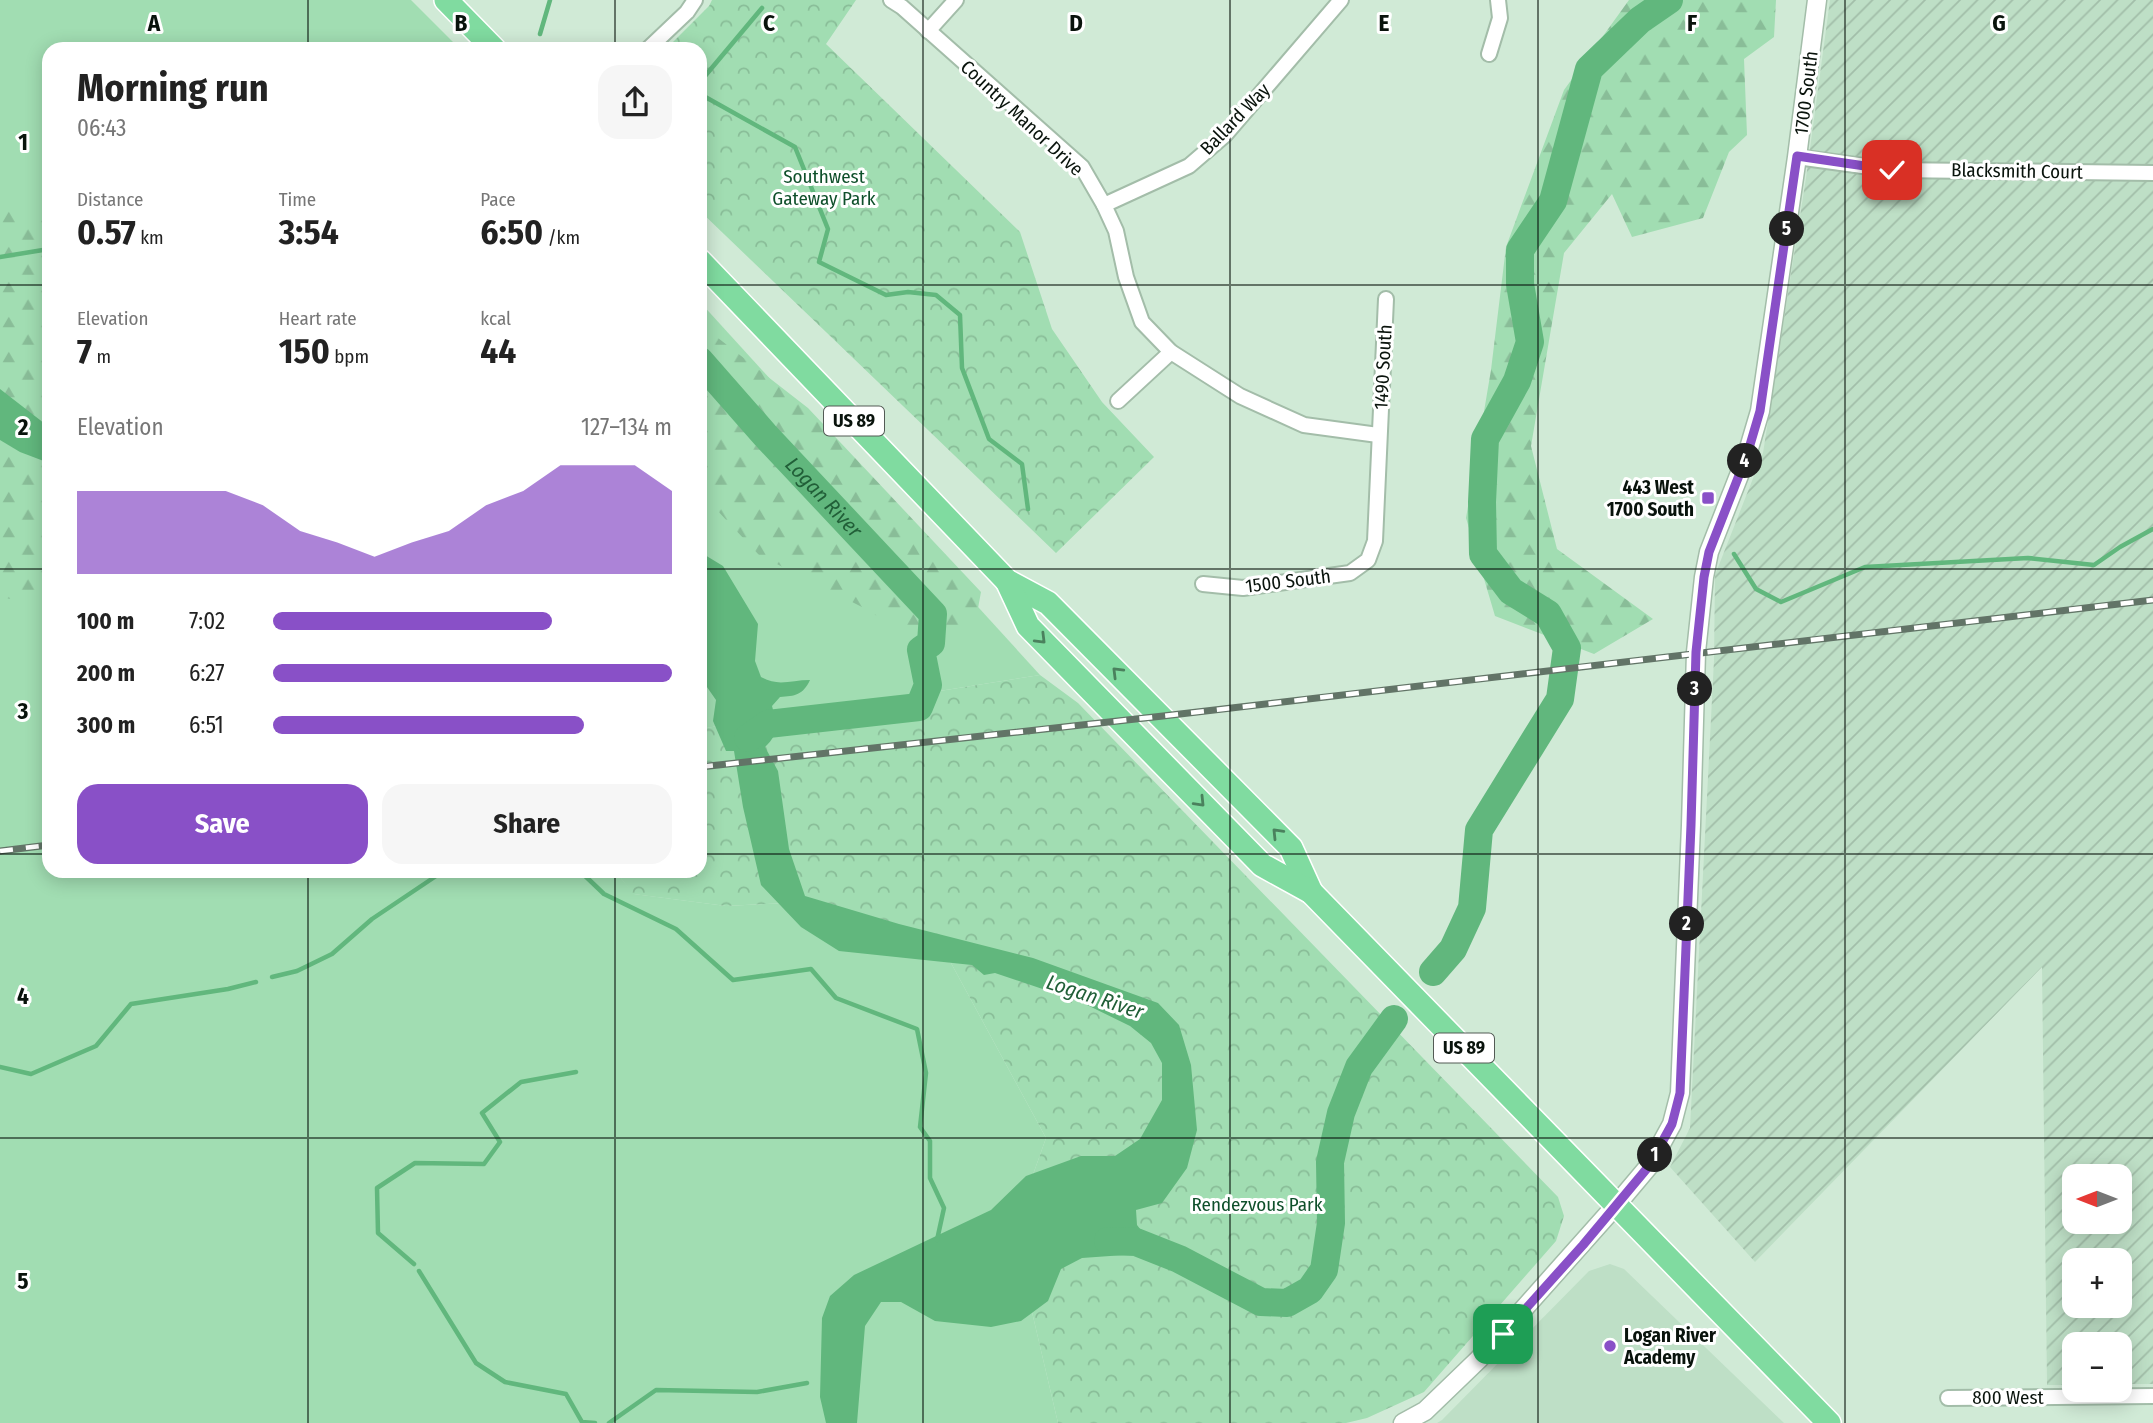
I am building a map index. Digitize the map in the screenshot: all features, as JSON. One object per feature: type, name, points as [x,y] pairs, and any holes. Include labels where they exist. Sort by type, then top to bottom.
[{"type":"highway","points":[[446,0],[487,42]]},
{"type":"highway","name":"US 89","points":[[707,268],[1007,581],[1048,603],[1292,848],[1311,892]]},
{"type":"highway","name":"US 89","points":[[1007,581],[1028,626],[1262,865],[1311,892],[1829,1423]]},
{"type":"street","points":[[655,42],[687,12],[695,0]]},
{"type":"street","name":"Country Manor Drive","points":[[891,0],[1082,167],[1116,230],[1126,277],[1142,322],[1171,352],[1240,396],[1304,425],[1378,435]]},
{"type":"street","points":[[928,31],[956,0]]},
{"type":"street","name":"Ballard Way","points":[[1104,205],[1189,166],[1225,135],[1341,0]]},
{"type":"street","points":[[1489,54],[1500,18],[1498,0]]},
{"type":"street","name":"1700 South","points":[[1404,1423],[1425,1410],[1479,1359],[1617,1205],[1649,1166],[1672,1124],[1680,1093],[1696,652],[1704,577],[1709,552],[1747,455],[1760,411],[1817,0]]},
{"type":"street","name":"Blacksmith Court","points":[[1797,156],[1892,170],[2153,173]]},
{"type":"street","name":"1490 South","points":[[1378,435],[1386,299]]},
{"type":"street","points":[[1118,401],[1171,352]]},
{"type":"street","name":"1500 South","points":[[1203,584],[1243,587],[1350,573],[1368,560],[1375,541],[1378,435]]},
{"type":"street","name":"800 West","points":[[1948,1398],[2153,1396]]},
{"type":"shaded area","points":[[1830,0],[2153,0],[2153,1384],[2132,1384],[2132,1332],[2062,1332],[2062,1385],[2047,1385],[2042,967],[1755,1262],[1670,1167],[1690,1128],[1714,660],[1715,575],[1763,453],[1806,178]]},
{"type":"shaded area","name":"Logan River Academy","points":[[1610,1264],[1624,1269],[1784,1423],[1437,1423],[1589,1271]]},
{"type":"green space","points":[[0,0],[411,0],[453,42],[42,42],[42,878],[621,878],[634,894],[726,906],[805,902],[868,921],[951,963],[1046,1138],[1013,1231],[1058,1423],[0,1423]]},
{"type":"green space","name":"Southwest Gateway Park","points":[[712,0],[856,0],[826,44],[1020,232],[1052,329],[1102,402],[1154,457],[1056,553],[707,218],[707,42],[673,42]]},
{"type":"green space","points":[[1629,0],[1776,0],[1774,37],[1744,59],[1747,135],[1729,152],[1703,218],[1632,237],[1612,194],[1564,253],[1531,446],[1557,549],[1653,619],[1594,654],[1495,616],[1466,518],[1491,370],[1506,247],[1564,90]]},
{"type":"green space","points":[[0,203],[42,209],[42,599],[16,600],[0,597]]},
{"type":"green space","points":[[707,310],[1040,675],[707,728]]},
{"type":"green space","points":[[707,329],[808,408],[981,592],[974,630],[923,643],[860,606],[759,555],[707,499]]},
{"type":"green space","name":"Rendezvous Park","points":[[1040,675],[1078,703],[1558,1197],[1564,1216],[1556,1241],[1424,1392],[1367,1418],[1346,1423],[1058,1423],[1013,1231],[1046,1138],[951,963],[868,921],[805,902],[726,906],[633,894],[621,878],[707,878],[707,728]]},
{"type":"water","points":[[0,389],[42,422],[42,460],[0,440]]},
{"type":"water","points":[[707,556],[723,566],[758,624],[755,661],[761,677],[779,682],[810,680],[801,692],[780,697],[772,706],[776,728],[773,738],[765,747],[778,771],[789,849],[805,896],[899,924],[1033,958],[1158,1003],[1179,1025],[1191,1065],[1197,1130],[1187,1168],[1162,1203],[1136,1210],[1137,1225],[1147,1238],[1138,1254],[1082,1258],[1061,1269],[1048,1301],[1021,1321],[991,1327],[935,1321],[901,1302],[881,1302],[865,1326],[857,1423],[826,1423],[820,1397],[822,1318],[830,1296],[854,1275],[991,1210],[1026,1176],[1081,1156],[1115,1156],[1140,1139],[1162,1100],[1162,1063],[1151,1043],[1130,1026],[1081,1002],[995,973],[984,975],[972,965],[839,951],[801,927],[761,885],[743,807],[734,751],[726,751],[713,721],[716,700],[707,687]]},
{"type":"waterway","points":[[540,34],[550,0]]},
{"type":"waterway","points":[[1433,972],[1453,949],[1472,908],[1479,830],[1560,699],[1567,648],[1548,614],[1511,591],[1483,554],[1485,439],[1517,381],[1530,342],[1520,284],[1520,250],[1553,201],[1589,69],[1640,20],[1669,0]]},
{"type":"waterway","points":[[707,74],[762,8]]},
{"type":"waterway","points":[[707,98],[795,147],[828,229],[819,262],[886,295],[908,292],[936,295],[960,315],[962,368],[989,439],[1022,464],[1028,509]]},
{"type":"waterway","points":[[0,257],[42,250]]},
{"type":"waterway","name":"Logan River","points":[[707,369],[765,435],[933,614],[931,643],[921,650],[928,685],[919,707],[768,724],[748,738]]},
{"type":"waterway","points":[[1734,554],[1756,589],[1781,602],[1865,567],[2028,558],[2094,565],[2153,529]]},
{"type":"waterway","points":[[272,977],[297,971],[332,954],[372,919],[433,878]]},
{"type":"waterway","points":[[587,878],[604,894],[676,929],[733,980],[811,969],[836,998],[917,1029],[926,1073],[920,1127],[930,1141],[930,1178],[944,1208],[937,1240]]},
{"type":"waterway","points":[[0,1067],[31,1074],[96,1046],[131,1004],[256,982]]},
{"type":"waterway","points":[[1108,1241],[1136,1242],[1179,1259],[1261,1302],[1287,1303],[1310,1290],[1324,1270],[1331,1223],[1330,1162],[1341,1113],[1359,1067],[1394,1019]]},
{"type":"waterway","points":[[414,1264],[378,1233],[377,1188],[415,1163],[484,1164],[500,1142],[482,1113],[521,1082],[576,1072]]},
{"type":"waterway","points":[[419,1271],[476,1363],[505,1382],[566,1394],[582,1422],[595,1423]]},
{"type":"waterway","points":[[609,1423],[656,1390],[757,1392],[807,1383]]},
{"type":"railway","points":[[707,766],[1163,716],[2153,600]]},
{"type":"railway","points":[[0,851],[42,846]]},
{"type":"place","name":"443 West 1700 South","points":[[1708,498]]},
{"type":"place","name":"Logan River Academy","points":[[1610,1346]]},
{"type":"route","points":[[1503,1334],[1649,1166],[1672,1124],[1680,1093],[1696,652],[1704,577],[1709,552],[1747,455],[1760,411],[1797,156],[1892,170]]}]
